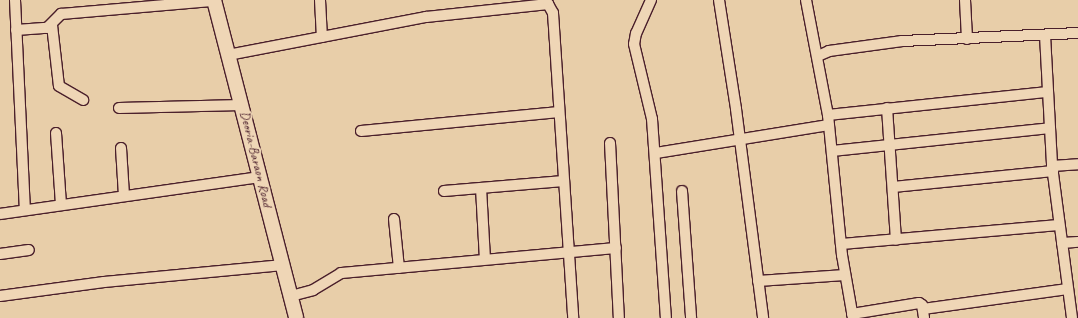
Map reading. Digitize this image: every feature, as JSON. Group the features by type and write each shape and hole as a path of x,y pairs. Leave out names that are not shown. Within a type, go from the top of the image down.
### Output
{"street":[{"path":"15,0 25,210"},
{"path":"83,100 58,86 52,25 56,16 61,14 214,0"},
{"name":"Deoria-Baraon Road","path":"214,0 296,318"},
{"path":"320,0 322,37"},
{"path":"651,0 636,33 634,44 652,119 656,153 666,318"},
{"path":"719,0 740,140 763,318"},
{"path":"806,0 818,56 828,120 841,244 853,316 919,303 924,313 1068,289"},
{"path":"965,0 967,39"},
{"path":"228,55 426,17 548,4 553,13 573,318"},
{"path":"16,30 47,28 52,25"},
{"path":"818,56 829,51 902,41 1078,33"},
{"path":"1045,35 1053,169 1059,226 1068,289 1074,316"},
{"path":"656,153 740,140 887,108 1048,92"},
{"path":"119,108 242,105"},
{"path":"887,108 896,240"},
{"path":"361,131 559,112"},
{"path":"832,151 1050,128"},
{"path":"56,133 61,205"},
{"path":"610,143 619,318"},
{"path":"121,148 124,196"},
{"path":"893,187 1053,169 1078,164"},
{"path":"0,214 260,177"},
{"path":"444,192 564,181"},
{"path":"481,188 485,259"},
{"path":"682,190 691,318"},
{"path":"394,219 399,268"},
{"path":"841,244 1059,226"},
{"path":"1062,243 1078,242"},
{"path":"291,296 313,290 341,273 616,248"},
{"path":"0,254 29,250"},
{"path":"0,296 104,282 283,265"},
{"path":"758,281 845,275"}]}
